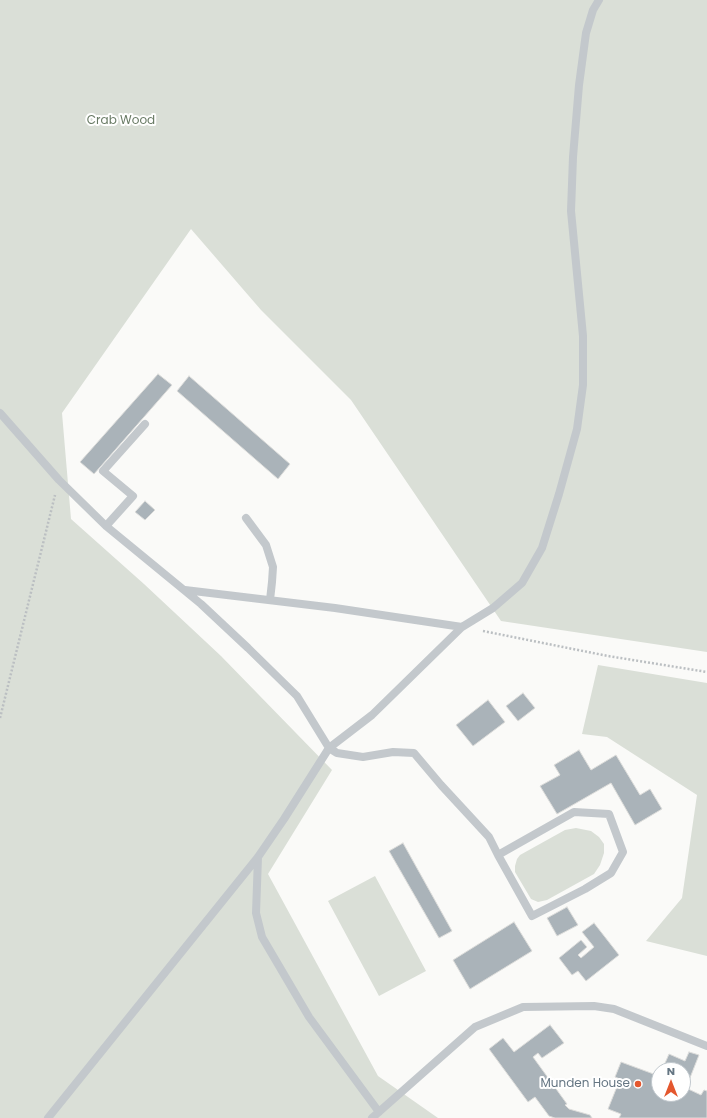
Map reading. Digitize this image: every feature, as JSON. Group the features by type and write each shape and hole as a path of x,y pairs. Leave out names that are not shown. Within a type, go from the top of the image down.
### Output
{"lane":[{"path":"48,1118 258,857 329,748 372,715 462,627 493,608 522,583 542,548 577,429 583,385 583,336 571,211 573,157 579,85 586,33 599,0"},
{"path":"0,413 59,480 106,526 184,590 248,648 296,696 329,748 337,753 363,757 393,752 414,753 441,785 489,836 498,854 532,916 585,889 610,873 623,852 609,814 574,812 498,854"},
{"path":"106,526 133,496 103,471 145,424"},
{"path":"246,518 266,544 273,567 270,600"},
{"path":"184,590 335,608 462,627"},
{"path":"258,857 256,913 262,937 309,1017 379,1112"},
{"path":"372,1118 475,1027 523,1008 594,1006 614,1008 707,1046"}],"path":[{"path":"0,718 59,480"},
{"path":"462,627 608,656 707,672"}],"green space":[{"name":"Crab Wood","path":"0,0 707,0 707,652 501,621 351,400 261,310 191,229 62,413 71,519 144,584 221,656 332,770 268,874 378,1076 438,1118 0,1118"},
{"path":"598,665 707,683 707,956 646,941 682,898 697,795 607,737 582,734"},
{"path":"576,828 591,831 599,837 604,844 604,853 600,865 594,874 547,900 538,902 531,899 515,872 517,859 520,855 565,830"},
{"path":"375,876 426,971 379,996 328,901"}],"building":[{"path":"158,374 172,385 94,474 80,462"},
{"path":"189,376 290,464 278,479 177,391"},
{"path":"145,501 155,510 145,520 135,512"},
{"path":"523,693 535,708 518,721 506,706"},
{"path":"488,700 505,722 473,746 456,725"},
{"path":"579,750 591,770 616,755 640,795 650,789 662,809 635,825 611,783 557,814 540,786 560,775 554,765"},
{"path":"403,843 452,931 439,938 389,851"},
{"path":"567,907 578,925 557,936 547,918"},
{"path":"514,922 532,951 470,989 453,960"},
{"path":"594,923 619,955 586,981 578,971 572,975 559,958 581,940 587,947 578,955 581,958 594,947 582,932"},
{"path":"550,1025 564,1043 542,1058 538,1053 533,1057 567,1104 565,1105 569,1109 590,1115 592,1118 555,1118 549,1116 535,1097 528,1102 489,1049 503,1038 514,1052"},
{"name":"Munden House","path":"689,1052 699,1055 691,1075 691,1062 666,1062 669,1054 685,1061"},
{"name":"Munden House","path":"621,1062 651,1073 651,1102 691,1102 691,1090 701,1095 704,1090 707,1091 707,1118 619,1118 621,1114 608,1109 620,1079 615,1077"}],"place":[{"name":"Munden House","path":"638,1084"}]}
